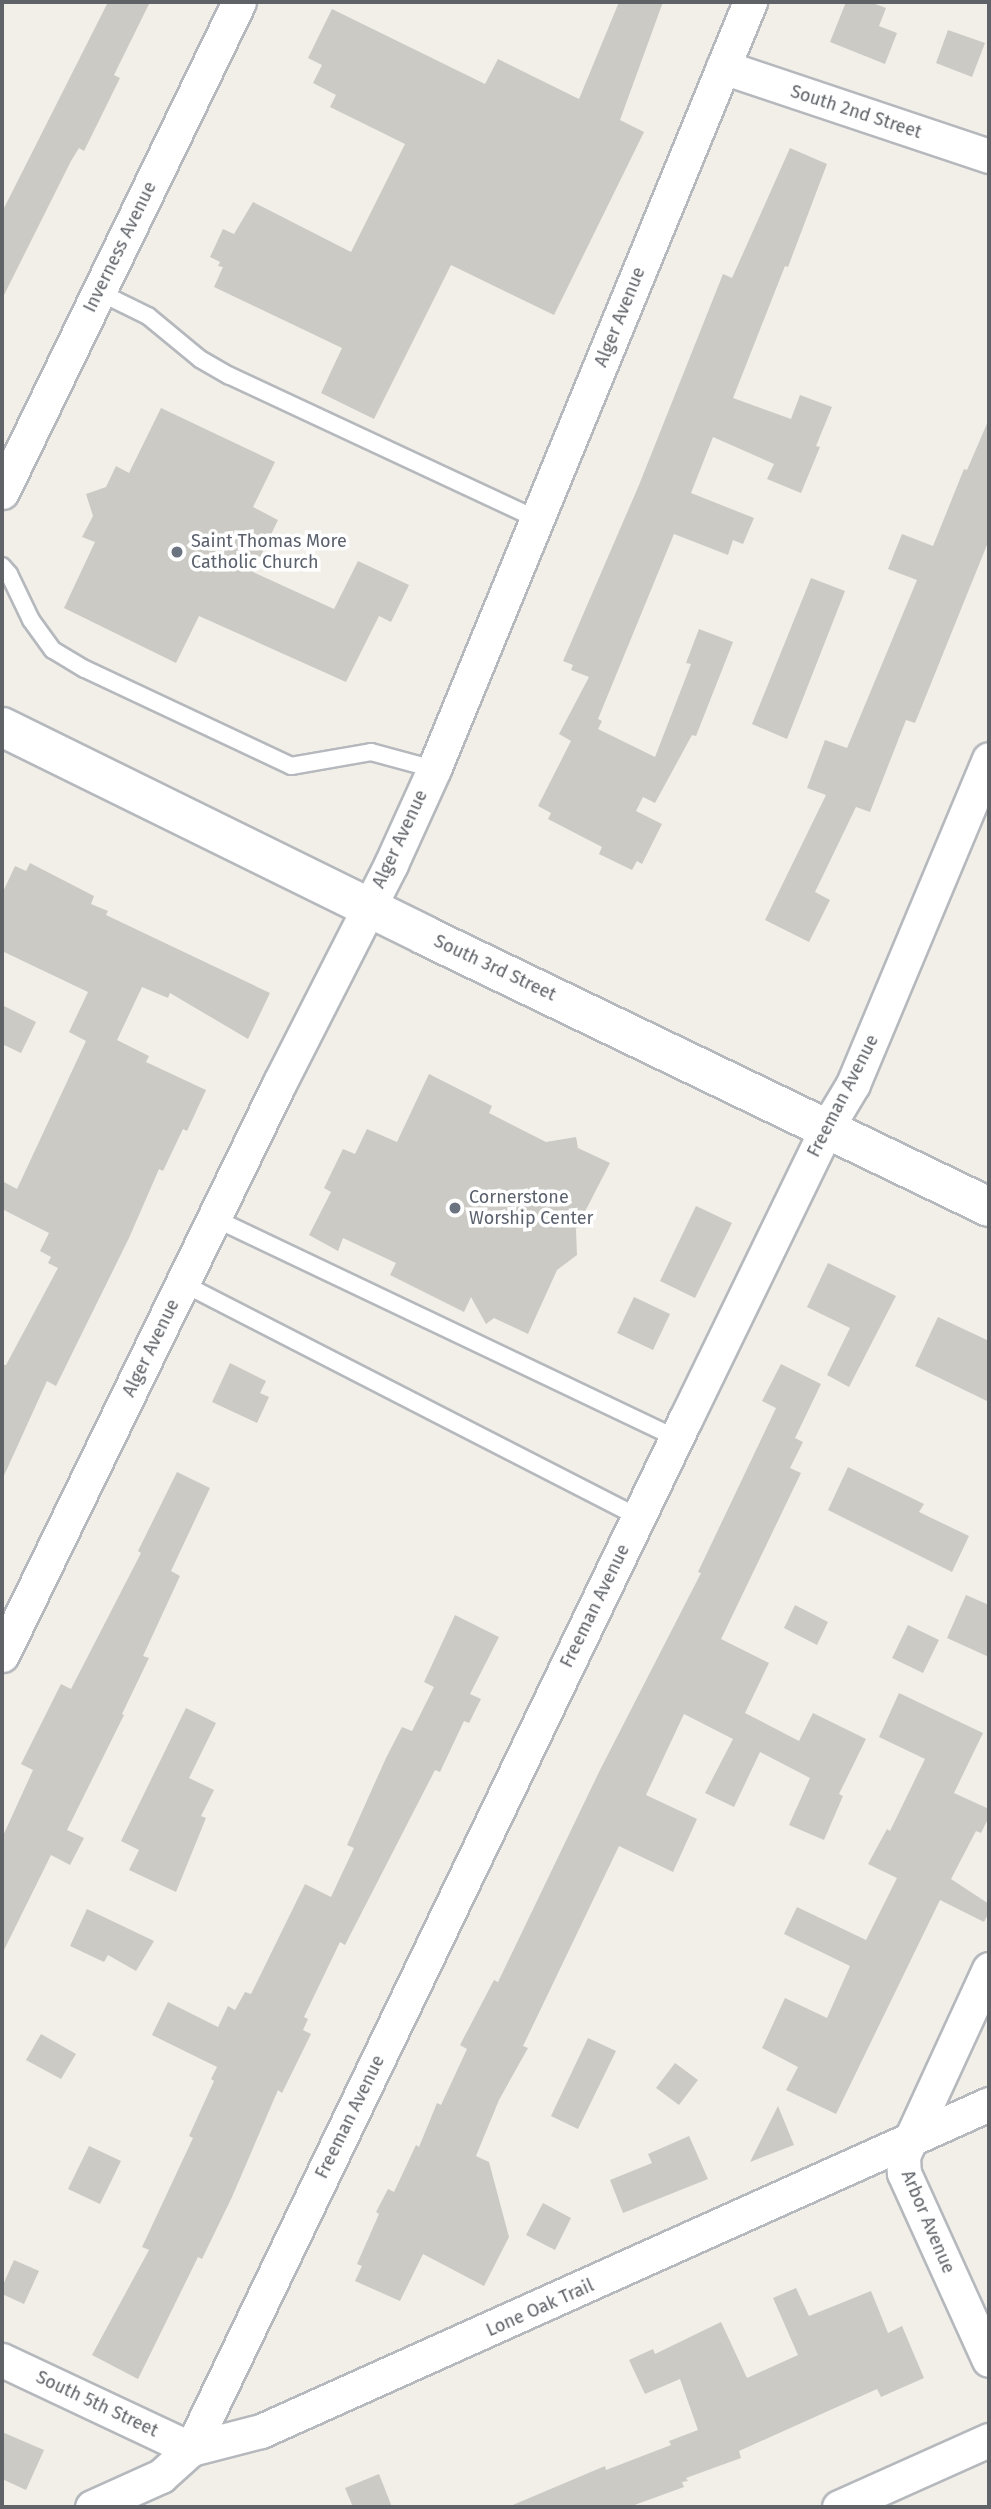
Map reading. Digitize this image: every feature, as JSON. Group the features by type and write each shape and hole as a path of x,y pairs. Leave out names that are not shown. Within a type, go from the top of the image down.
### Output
{"street":[{"name":"Inverness Avenue","path":"2,492 239,2"},
{"name":"Alger Avenue","path":"2,1655 434,769 750,2"},
{"name":"South 2nd Street","path":"723,67 989,156"},
{"name":"South 3rd Street","path":"2,727 989,1207"},
{"name":"Freeman Avenue","path":"191,2449 676,1438 826,1129 853,1084 989,759"},
{"name":"Arbor Avenue","path":"989,1969 903,2156 904,2173 989,2360"},
{"name":"Lone Oak Trail","path":"92,2507 161,2476 191,2449 261,2431 989,2104"},
{"name":"South 5th Street","path":"2,2360 191,2449"},
{"path":"839,2507 989,2440"}],"lane":[{"path":"99,292 148,316 200,359 230,376 536,519"},
{"path":"2,566 9,574 31,620 53,650 85,669 291,766 371,752 434,769"},
{"path":"214,1219 676,1438"},
{"path":"182,1283 638,1517"}],"building":[{"path":"108,2 150,2 114,75 120,78 84,151 79,148 71,161 2,299 2,212"},
{"path":"619,2 663,2 620,120 644,132 554,315 451,265 374,419 321,393 342,348 214,287 223,267 218,266 220,262 210,257 223,229 234,234 253,202 351,252 405,144 330,107 336,95 313,83 322,65 308,58 332,9 485,84 498,59 579,99"},
{"path":"846,2 870,2 886,8 879,26 897,33 885,64 830,42"},
{"path":"948,30 985,43 972,77 936,63"},
{"path":"790,148 827,164 788,267 785,266 733,398 791,419 800,395 832,407 816,446 820,447 801,493 767,479 774,464 713,437 691,493 754,518 743,544 733,540 728,555 674,534 598,719 602,721 598,729 655,757 691,664 686,663 699,629 733,642 696,736 692,735 655,803 643,797 636,811 662,824 642,864 637,861 632,870 599,854 602,847 548,819 551,813 538,806 571,741 559,734 589,677 571,670 573,665 563,661 639,485 723,274 732,278"},
{"name":"Saint Thomas More Catholic Church","path":"161,408 275,462 253,507 278,520 253,572 334,609 358,561 409,585 391,622 379,616 346,682 199,616 176,663 64,608 95,542 82,537 93,516 86,494 106,487 116,466 129,473"},
{"path":"989,419 989,540 915,723 906,720 870,812 856,807 815,892 830,900 809,942 765,920 826,795 807,788 825,740 847,748 917,580 888,569 902,534 933,546 964,469 967,470"},
{"path":"811,578 845,591 787,739 752,724"},
{"path":"30,863 94,896 91,904 108,911 106,915 270,993 248,1039 170,993 168,998 142,987 117,1040 149,1056 146,1062 206,1090 187,1131 183,1129 163,1171 159,1169 129,1238 56,1386 47,1381 2,1480 2,1365 6,1365 58,1268 48,1263 51,1257 40,1251 49,1233 2,1209 2,1181 17,1189 86,1041 69,1032 88,992 2,951 2,894 15,866 26,871"},
{"path":"2,1005 36,1022 21,1053 2,1044"},
{"name":"Cornerstone Worship Center","path":"429,1074 492,1106 489,1113 546,1142 576,1137 578,1148 610,1163 576,1229 577,1255 557,1270 528,1334 494,1318 486,1324 471,1297 464,1312 390,1275 396,1263 343,1238 338,1251 309,1235 331,1192 324,1188 343,1149 355,1154 367,1129 397,1142"},
{"path":"696,1206 732,1223 695,1298 660,1281"},
{"path":"828,1263 896,1296 849,1387 827,1375 850,1328 807,1307"},
{"path":"634,1297 670,1314 653,1350 617,1333"},
{"path":"938,1317 989,1341 989,1402 915,1366"},
{"path":"230,1363 266,1381 260,1393 269,1397 257,1423 212,1402"},
{"path":"781,1364 821,1384 795,1438 803,1442 790,1468 801,1473 721,1639 769,1663 745,1713 799,1741 813,1713 866,1739 839,1794 843,1796 824,1840 789,1825 810,1778 760,1752 734,1807 705,1793 733,1739 684,1714 646,1795 697,1819 673,1872 619,1846 523,2046 528,2048 499,2100 476,2156 489,2162 509,2237 484,2286 423,2254 400,2301 355,2281 362,2266 357,2264 379,2214 376,2212 388,2189 394,2192 416,2145 419,2147 437,2103 441,2105 467,2049 460,2045 494,1980 498,1982 599,1772 701,1573 698,1572 776,1408 762,1401"},
{"path":"848,1467 924,1504 919,1512 969,1536 952,1572 828,1510"},
{"path":"177,1472 210,1488 171,1571 180,1576 143,1656 149,1658 122,1714 124,1715 67,1830 84,1838 70,1865 51,1855 2,1954 2,1838 33,1770 21,1764 61,1684 71,1689 141,1553 138,1551"},
{"path":"966,1595 989,1605 989,1657 947,1638"},
{"path":"795,1605 828,1622 817,1645 784,1628"},
{"path":"455,1615 499,1637 470,1694 481,1699 469,1723 464,1721 440,1772 435,1770 345,1945 340,1942 304,2017 308,2019 303,2030 311,2034 282,2093 278,2090 202,2259 198,2257 138,2379 92,2355 149,2250 142,2247 193,2138 189,2136 214,2081 211,2079 217,2067 152,2035 168,2002 218,2027 228,2006 235,2010 245,1992 251,1994 305,1884 331,1897 354,1848 347,1845 386,1758 402,1727 412,1731 434,1687 424,1682"},
{"path":"908,1625 939,1640 923,1673 892,1658"},
{"path":"899,1693 983,1733 954,1793 989,1809 989,1817 981,1833 976,1831 951,1879 989,1904 989,1912 984,1922 940,1900 836,2114 786,2090 798,2067 762,2048 785,1998 827,2018 850,1966 784,1934 797,1907 866,1940 897,1878 868,1864 887,1829 890,1831 925,1759 879,1737"},
{"path":"186,1708 216,1723 189,1778 214,1790 201,1816 206,1818 176,1892 129,1870 139,1850 121,1841"},
{"path":"87,1909 154,1941 136,1971 108,1955 104,1962 70,1946"},
{"path":"41,2034 76,2054 61,2079 26,2060"},
{"path":"588,2038 616,2051 578,2129 551,2116"},
{"path":"675,2063 698,2080 679,2105 656,2088"},
{"path":"778,2106 794,2145 750,2162"},
{"path":"689,2136 708,2179 623,2213 610,2180 652,2163 648,2154"},
{"path":"89,2146 121,2161 100,2204 68,2189"},
{"path":"543,2203 571,2218 555,2250 526,2235"},
{"path":"14,2260 39,2271 24,2304 2,2294 2,2287"},
{"path":"796,2288 809,2316 871,2291 888,2333 902,2326 924,2378 881,2397 877,2389 739,2451 741,2458 686,2478 688,2481 682,2482 684,2487 629,2507 508,2507 605,2466 606,2470 671,2445 669,2441 698,2430 680,2379 645,2394 629,2360 653,2349 655,2354 721,2322 747,2378 798,2355 773,2298"},
{"path":"2,2432 44,2450 26,2490 2,2479"},
{"path":"379,2474 392,2507 353,2507 345,2488"}],"place":[{"name":"Saint Thomas More Catholic Church","path":"177,552"},
{"name":"Cornerstone Worship Center","path":"455,1208"}]}
